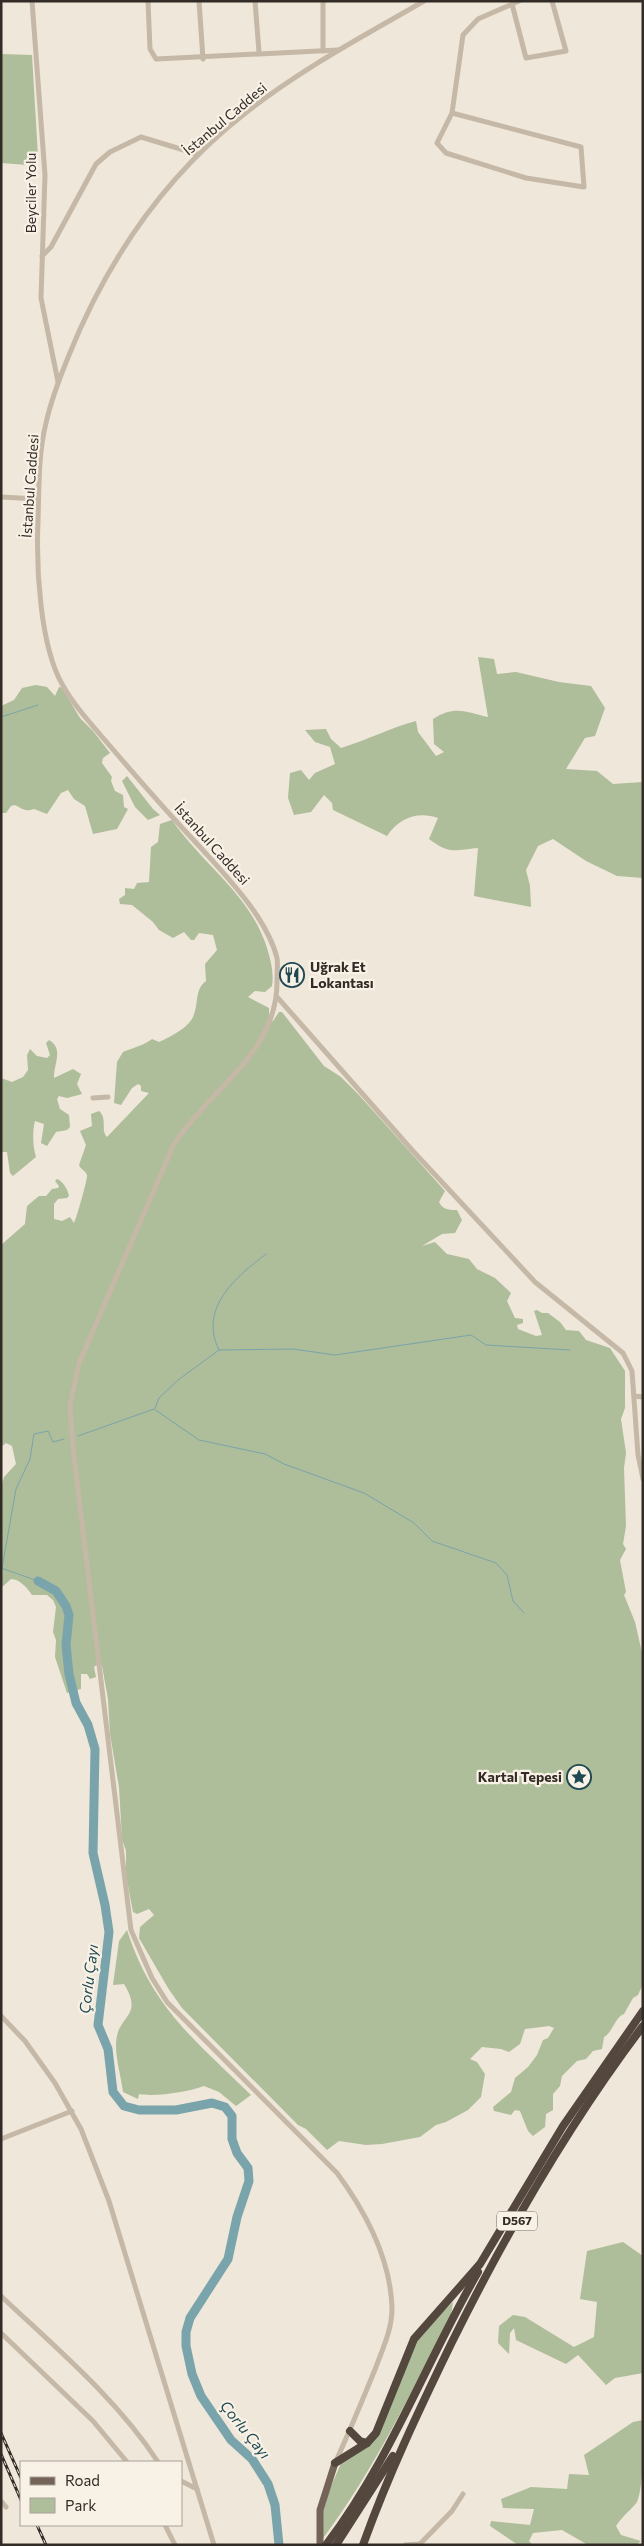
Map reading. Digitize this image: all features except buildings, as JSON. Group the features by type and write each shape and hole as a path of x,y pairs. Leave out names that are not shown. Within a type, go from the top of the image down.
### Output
{"highway":[{"name":"D567","path":"336,2545 346,2523 385,2453 464,2296 519,2200 564,2126 643,2010"},
{"name":"D567","path":"326,2545 346,2523 410,2427 483,2279 547,2168 588,2103 643,2026"},
{"path":"335,2462 367,2443 376,2433 385,2416 414,2339 480,2264 519,2200"},
{"path":"363,2545 382,2491 410,2427"},
{"path":"350,2431 360,2441 367,2443"}],"main road":[{"path":"320,2545 320,2510 335,2462"}],"street":[{"name":"Beyciler Yolu","path":"32,1 45,175 41,298 58,383"},
{"path":"148,1 150,49 156,59 203,58 259,52 340,50"},
{"path":"199,1 203,58"},
{"path":"255,1 259,52"},
{"path":"323,1 323,51"},
{"name":"İstanbul Caddesi","path":"335,2462 350,2431 389,2334 392,2309 387,2276 367,2219 354,2196 330,2164 167,2002 152,1978 130,1924 110,1739 73,1448 70,1406 79,1363 167,1157 185,1127 243,1066 268,1030 278,998 277,959 264,929 240,891 152,795 73,701 60,682 52,663 42,610 37,541 38,499 46,424 58,383 84,319 117,258 144,216 197,154 258,104 294,77 424,1"},
{"path":"452,112 581,147 584,187 526,178 446,153 437,143 452,112 463,35 478,19 519,1"},
{"path":"512,4 526,58 566,51 552,1"},
{"path":"42,256 51,248 96,164 110,152 141,137 197,154"},
{"path":"1,497 38,499"},
{"path":"278,998 412,1150 535,1282 623,1353 632,1371 638,1455 643,1479"},
{"path":"92,1098 108,1096"},
{"path":"634,1396 643,1397"},
{"path":"1,2016 25,2041 55,2082 72,2111 108,2201 214,2545"},
{"path":"1,2139 72,2111"},
{"path":"1,2296 85,2373 135,2429 157,2461"},
{"path":"1,2332 93,2421 125,2461"},
{"path":"182,2481 197,2488"},
{"path":"405,2545 419,2544 452,2511 463,2494"},
{"path":"1,2501 6,2507"},
{"path":"166,2526 176,2545"}],"green space":[{"path":"1,54 32,55 38,157 29,156 28,165 1,163"},
{"path":"478,657 494,659 497,674 516,672 559,682 591,686 605,708 595,736 585,738 566,769 597,771 613,784 643,782 643,878 617,876 586,861 553,839 538,846 526,870 530,886 531,907 474,896 478,848 452,850 442,847 429,839 438,818 423,815 409,818 397,825 387,836 333,810 332,803 324,795 311,812 294,815 288,798 290,773 301,770 309,780 315,773 335,764 330,747 315,742 305,730 326,729 331,739 341,748 416,721 418,732 436,756 444,752 434,744 433,719 454,711 488,717"},
{"path":"36,685 47,687 55,696 59,687 62,688 80,718 110,753 103,758 102,763 112,777 111,781 115,791 123,795 124,807 128,809 117,829 93,834 85,806 74,799 68,790 61,793 47,814 34,809 24,810 15,805 11,806 6,813 1,813 1,706 14,700 22,688"},
{"path":"127,776 160,815 148,820 135,807 122,781"},
{"path":"172,820 238,896 259,929 271,962 272,986 265,992 255,991 248,997 269,1008 269,1022 273,1021 279,1012 282,1012 324,1066 341,1077 359,1095 445,1191 439,1202 442,1207 457,1210 462,1220 455,1233 442,1234 422,1246 435,1242 447,1254 469,1259 477,1269 495,1278 511,1293 507,1301 515,1318 523,1319 523,1323 517,1325 518,1329 536,1336 542,1335 534,1311 548,1313 560,1322 566,1330 579,1331 586,1340 610,1348 625,1371 625,1408 621,1419 626,1453 624,1468 626,1526 623,1544 626,1549 620,1560 626,1592 624,1595 635,1622 643,1657 643,1984 638,1995 633,1998 624,2014 618,2018 610,2032 604,2037 602,2049 593,2051 586,2059 577,2061 562,2076 560,2086 553,2094 553,2110 546,2114 545,2127 533,2136 528,2131 520,2111 515,2110 511,2115 494,2111 493,2107 511,2092 515,2078 528,2067 537,2055 543,2040 548,2038 554,2028 549,2026 525,2029 520,2044 509,2052 482,2047 470,2059 477,2062 485,2074 481,2097 468,2110 446,2122 436,2125 420,2137 366,2145 339,2141 327,2150 306,2129 298,2125 182,2008 139,1938 140,1927 154,1915 149,1909 137,1914 133,1912 126,1875 126,1851 122,1839 119,1787 110,1734 108,1699 102,1666 98,1664 94,1667 96,1677 90,1679 87,1674 81,1674 81,1689 67,1693 55,1657 56,1640 53,1632 56,1607 53,1600 47,1595 32,1595 23,1584 14,1579 11,1579 1,1588 1,1488 4,1477 16,1464 12,1446 6,1443 1,1447 1,1245 25,1224 27,1206 39,1196 46,1196 52,1189 58,1188 59,1186 55,1181 57,1179 65,1186 69,1196 58,1199 54,1204 54,1219 62,1221 70,1217 74,1223 87,1175 79,1165 86,1145 80,1131 92,1126 91,1114 99,1111 103,1117 104,1131 107,1137 149,1093 141,1091 141,1086 138,1084 132,1088 121,1105 114,1103 117,1062 123,1052 152,1039 159,1042 168,1038 183,1028 193,1017 198,993 206,981 205,964 217,950 213,935 199,933 194,940 191,940 184,932 173,938 159,930 153,922 132,905 120,904 119,899 125,895 125,888 134,889 137,883 149,882 151,847 158,842 160,824"},
{"path":"49,1040 54,1044 57,1052 54,1078 73,1069 81,1074 77,1084 82,1094 67,1098 59,1096 57,1099 60,1109 69,1115 70,1127 67,1130 56,1132 47,1146 41,1143 44,1124 35,1121 33,1139 36,1157 13,1176 10,1173 7,1152 1,1152 1,1078 12,1082 23,1077 28,1070 27,1055 30,1049 37,1056 47,1058 50,1055 46,1043"},
{"path":"127,1930 137,1957 162,2002 194,2039 251,2095 236,2106 219,2092 204,2086 172,2093 139,2094 138,2099 123,2092 116,2045 117,2035 131,2010 132,2004 124,1984 113,1985 119,1941"},
{"path":"623,2242 643,2256 643,2373 615,2378 606,2385 578,2355 566,2364 516,2340 514,2328 510,2333 509,2354 498,2343 499,2326 513,2315 525,2317 574,2347 594,2337 597,2302 580,2299 587,2251"},
{"path":"453,2302 451,2315 391,2431 358,2487 321,2541 320,2512 342,2461 369,2446 414,2344 422,2332"},
{"path":"643,2420 643,2462 639,2495 637,2502 616,2526 621,2535 641,2541 636,2545 588,2545 562,2530 533,2533 529,2541 533,2545 518,2545 490,2526 491,2521 530,2525 534,2509 503,2508 501,2499 531,2487 567,2489 569,2474 589,2475 584,2455 633,2422"}],"waterway":[{"path":"1,717 38,705"},
{"path":"219,1350 214,1335 213,1321 217,1307 232,1283 266,1254"},
{"path":"155,1408 159,1398 178,1380 219,1350 293,1349 335,1355 471,1335 486,1345 570,1350"},
{"path":"78,1436 154,1409 199,1440 265,1454 284,1464 364,1493 414,1523 432,1541 496,1563 507,1575 513,1601 524,1613"},
{"path":"2,1568 16,1489 30,1459 34,1434 48,1431 53,1442 64,1439"},
{"path":"1,1568 38,1581"},
{"name":"Çorlu Çayı","path":"38,1581 56,1591 66,1606 69,1615 66,1645 69,1674 76,1703 88,1725 95,1749 93,1853 109,1932 98,2025 108,2049 113,2092 124,2106 139,2110 176,2110 212,2103 225,2107 232,2116 232,2139 237,2153 248,2168 249,2181 237,2217 228,2259 190,2318 186,2332 186,2346 192,2374 201,2396 231,2440 252,2459 268,2484 275,2505 279,2545"}],"railway":[{"path":"1,2433 20,2476"},
{"path":"1,2454 20,2498"},
{"path":"37,2526 46,2545"}],"place":[{"name":"Uğrak Et Lokantası","path":"292,975"},
{"name":"Kartal Tepesi","path":"579,1777"}]}
